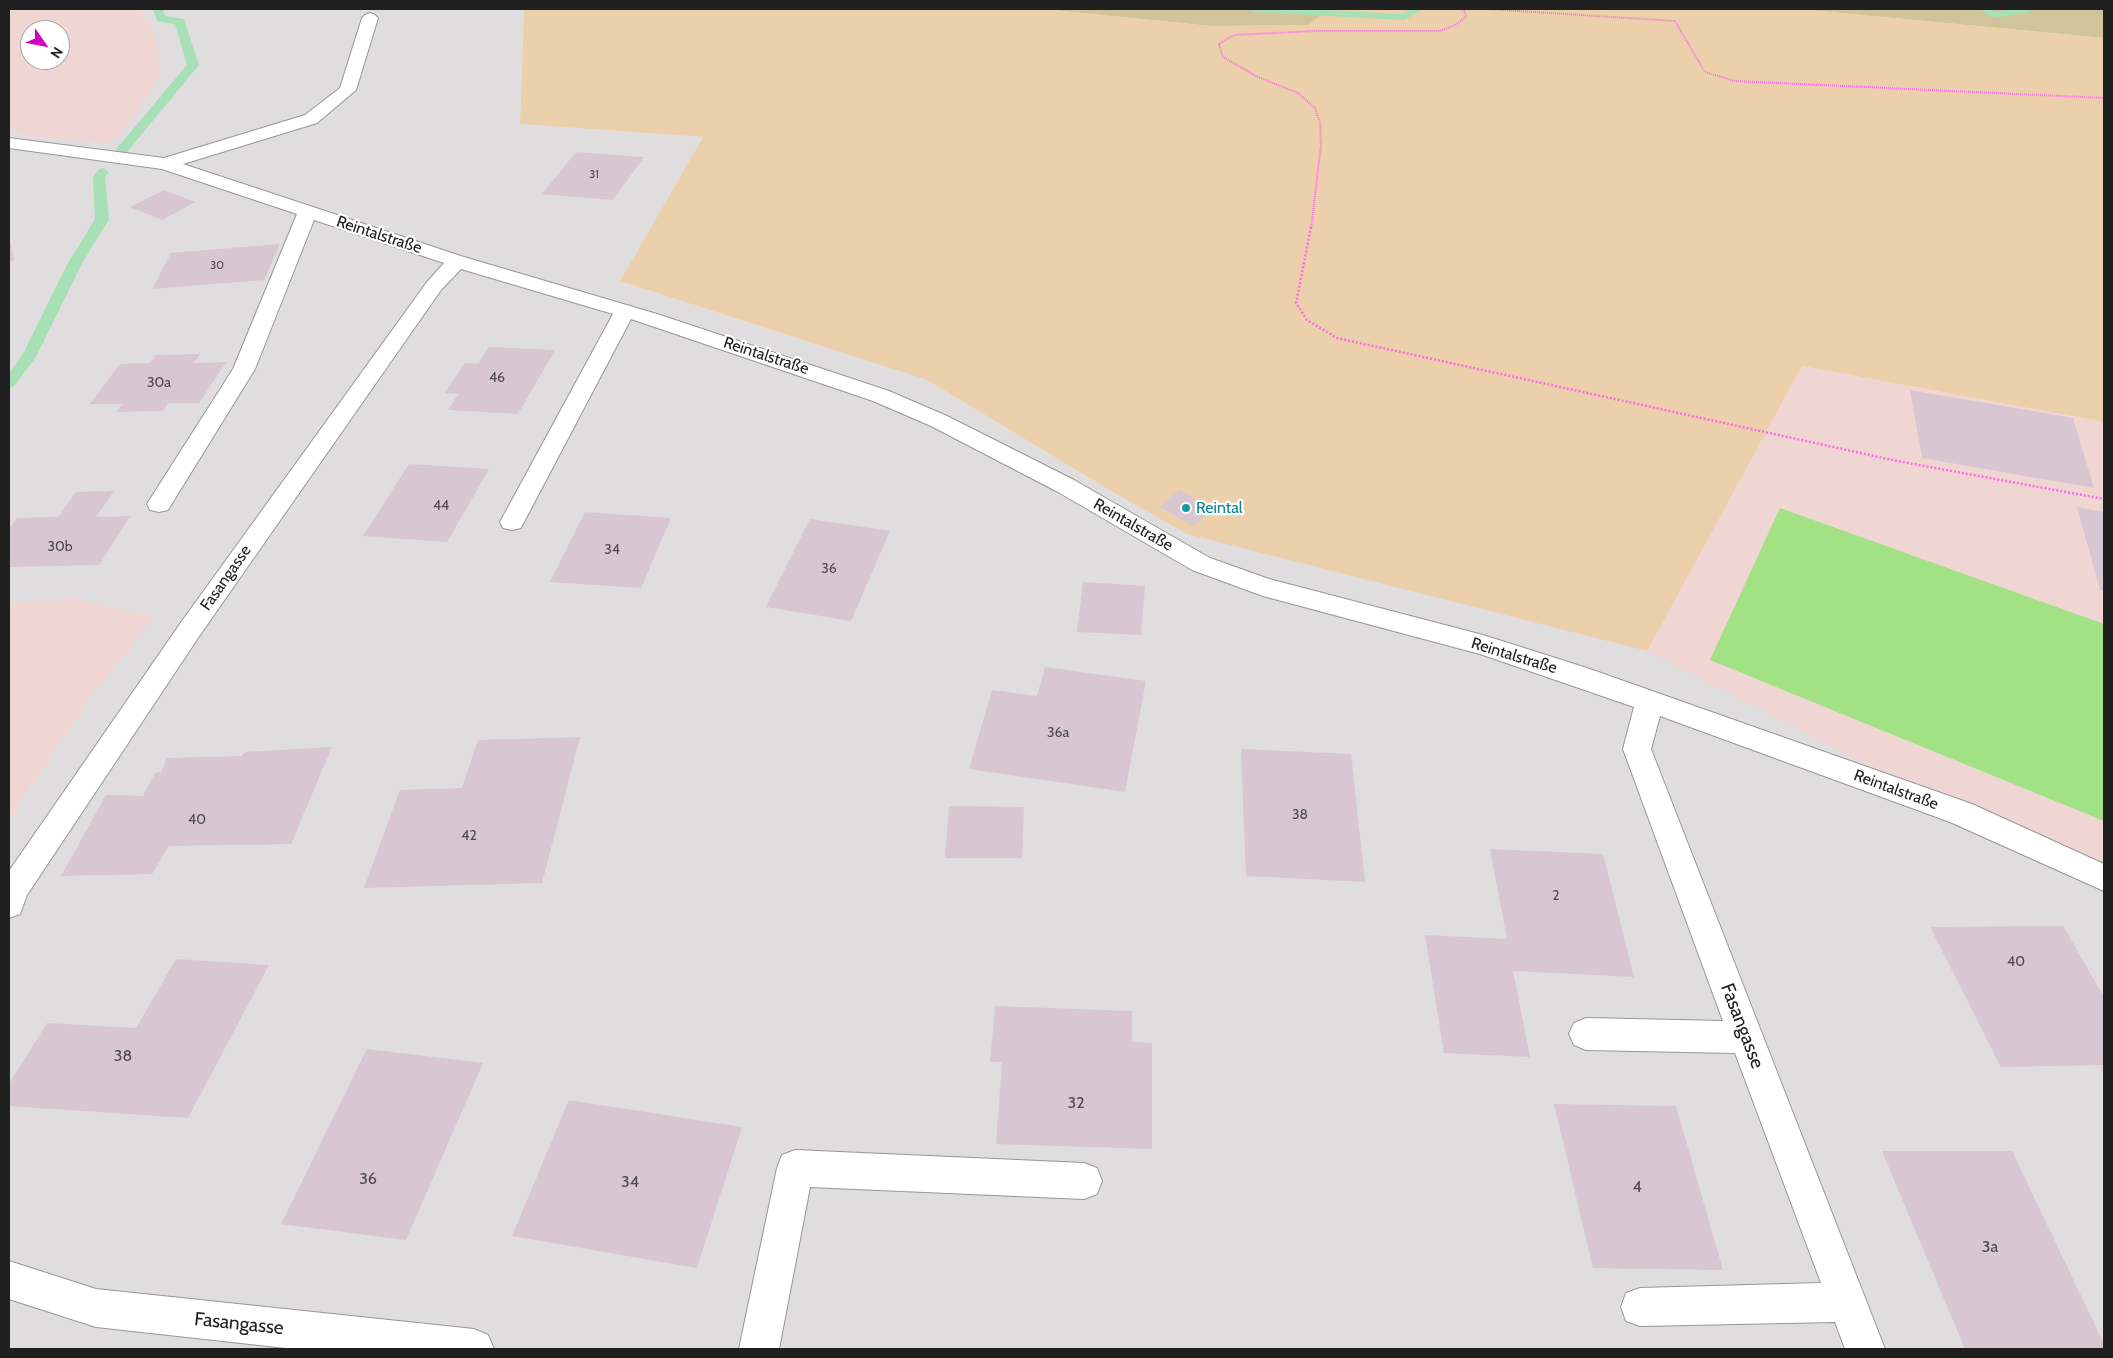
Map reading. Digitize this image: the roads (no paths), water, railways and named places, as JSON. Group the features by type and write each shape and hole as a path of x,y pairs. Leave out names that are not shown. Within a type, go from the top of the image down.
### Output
{"street":[{"name":"Reintalstraße","path":"165,164 312,119 348,90 370,18"},
{"name":"Reintalstraße","path":"9,143 165,164 457,261 625,311 790,364 881,396 939,421 1066,486 1201,564 1263,587 1483,645 1578,675 1961,813 2104,878"},
{"path":"159,504 244,369 308,211"},
{"name":"Fasangasse","path":"9,904 13,890 191,628 434,286 457,261"},
{"path":"512,522 625,311"},
{"name":"Fasangasse","path":"1650,701 1637,749 1864,1349"},
{"path":"1586,1034 1746,1037"},
{"path":"759,1349 795,1168 1084,1181"},
{"name":"Fasangasse","path":"9,1280 96,1308 386,1345 474,1349"},
{"path":"1640,1307 1847,1302"}],"waterway":[{"path":"122,150 193,65 180,21 161,19 158,9"},
{"path":"1253,9 1404,17 1418,9"},
{"path":"1984,9 1994,15 2029,9"},
{"path":"9,383 29,357 74,265 102,219 99,177 103,172"}],"place":[{"name":"Reintal","path":"1186,508"}]}
